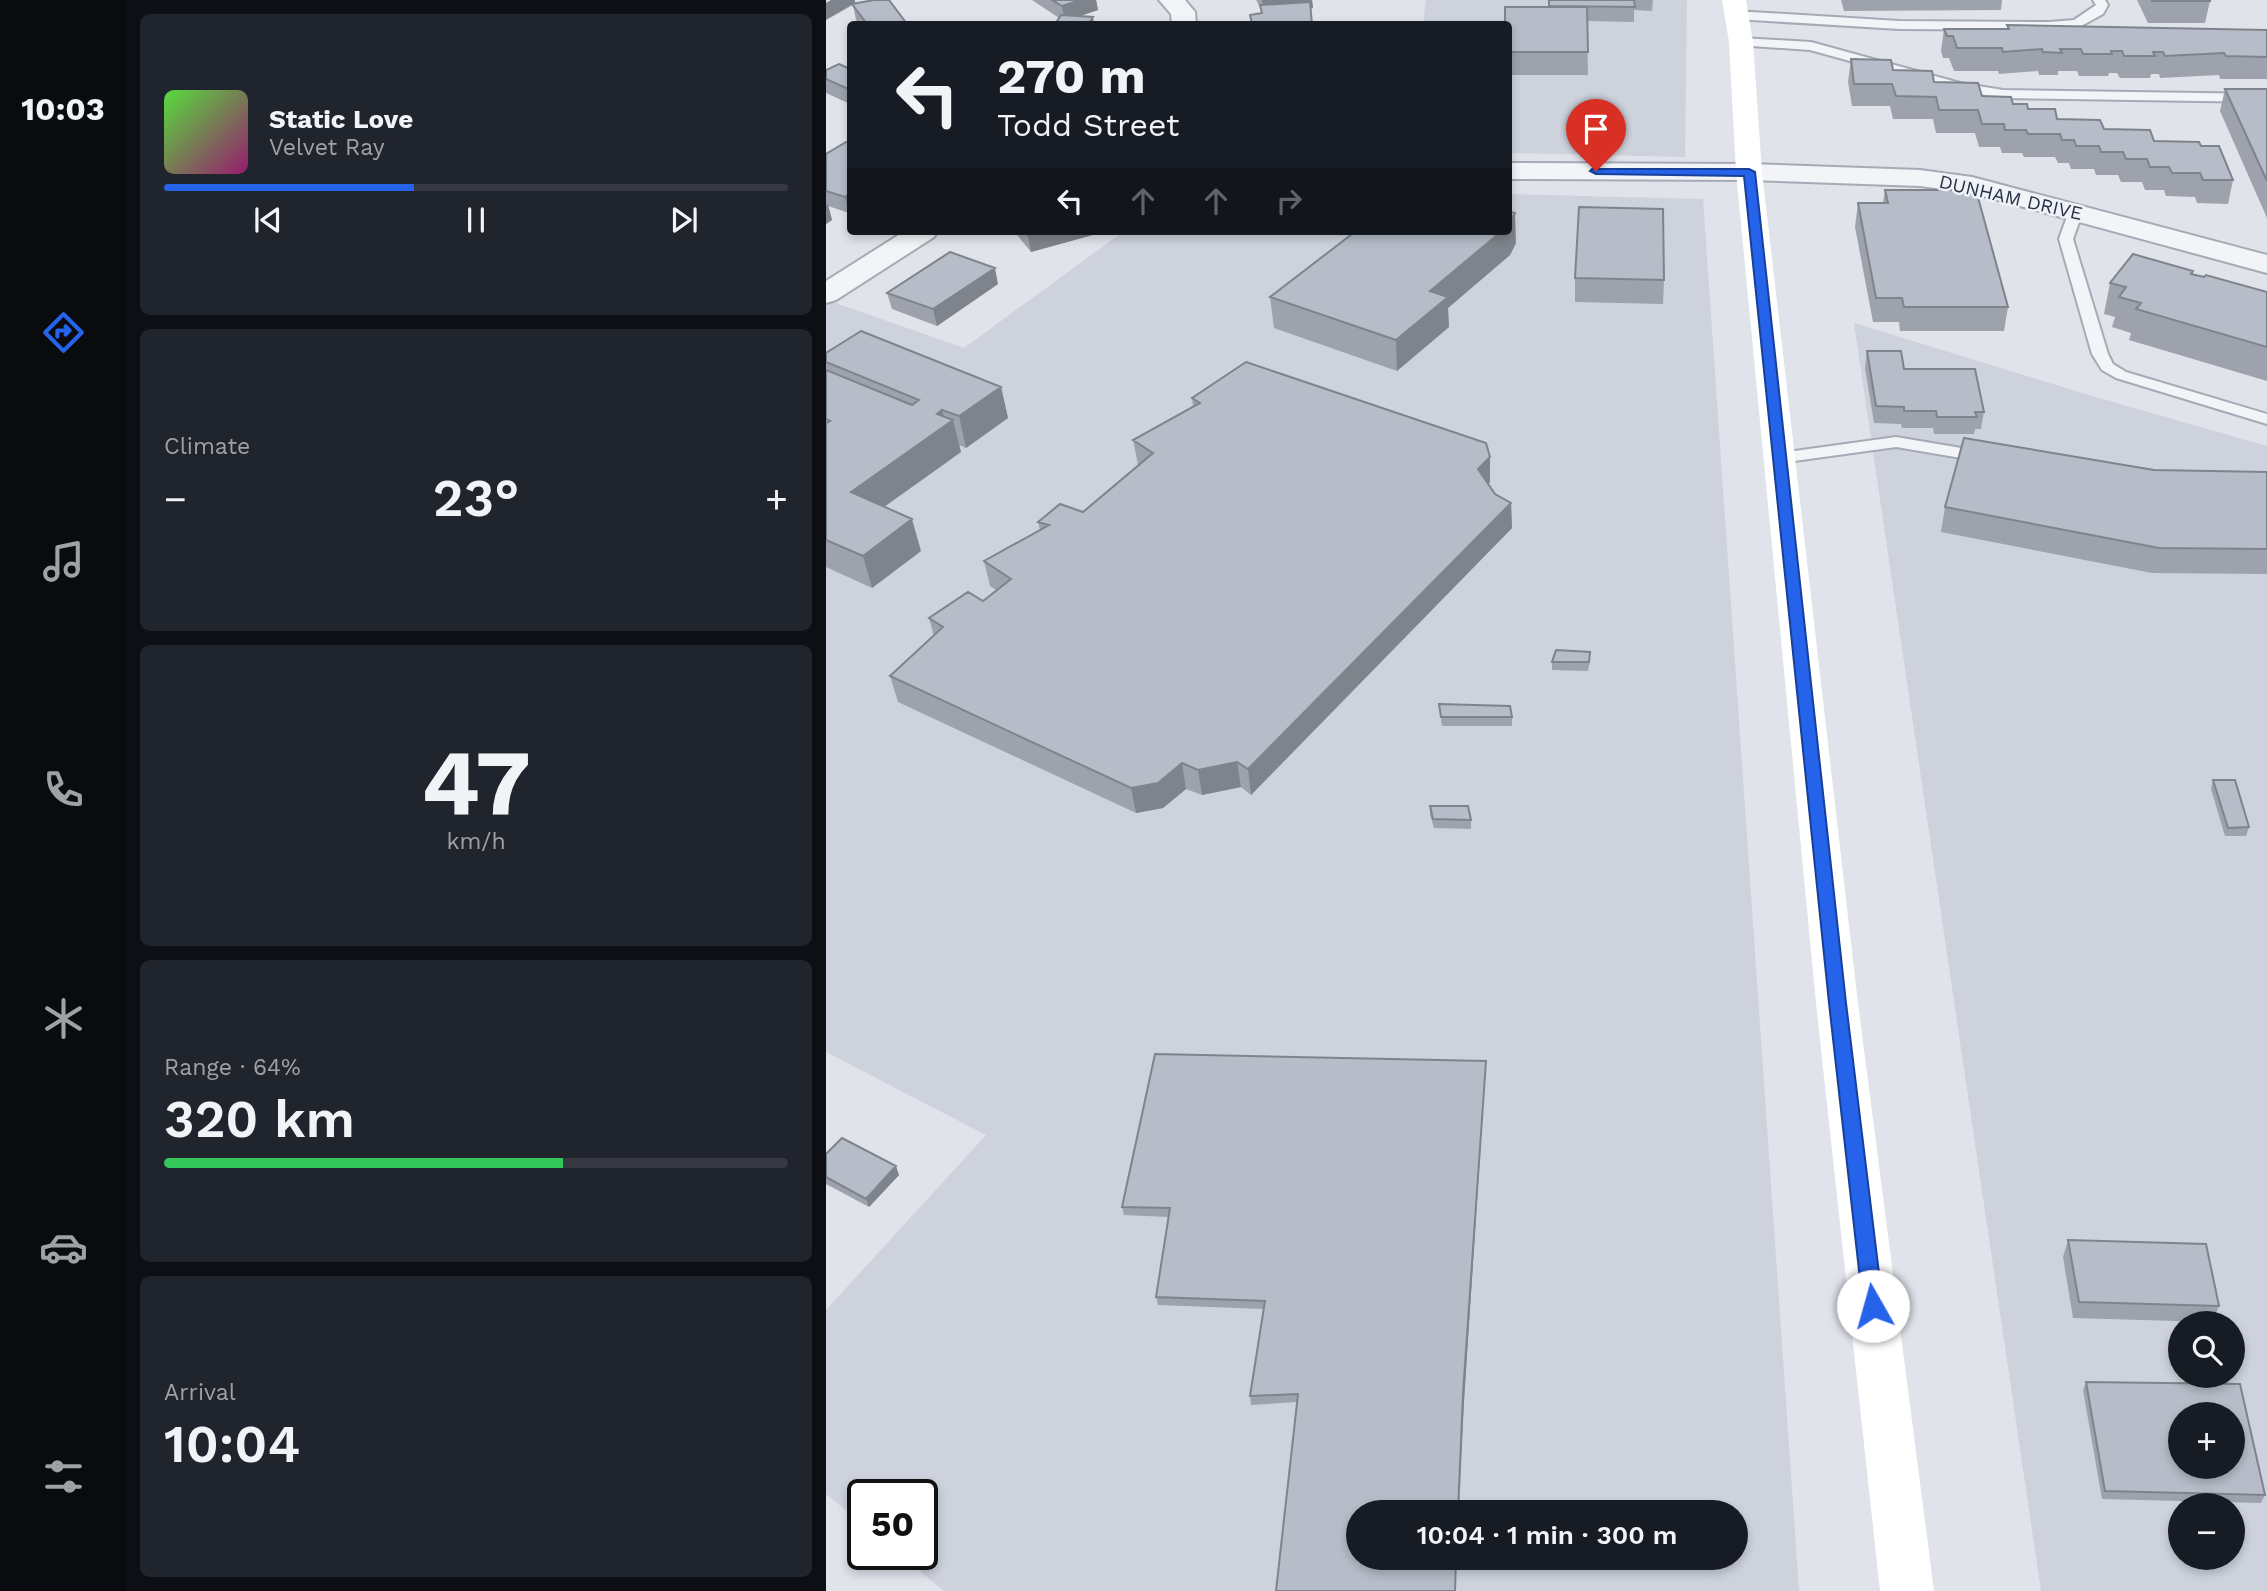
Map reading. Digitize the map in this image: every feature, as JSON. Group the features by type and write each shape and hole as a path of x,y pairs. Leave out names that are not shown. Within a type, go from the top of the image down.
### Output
{"main road":[{"path":"1735,8 1741,42 1749,172 1837,1003 1907,1591"}],"street":[{"path":"1171,0 1183,12 1184,21"},
{"name":"DUNHAM DRIVE","path":"1512,171 1749,172 1920,178 1972,185 2267,264"},
{"path":"826,294 918,235"}],"lane":[{"path":"1735,8 1899,24 2049,26 2077,23 2099,10 2102,5 2099,0"},
{"path":"1741,42 1811,46 1959,87 2003,94 2267,98"},
{"path":"2076,211 2066,239 2100,354 2107,367 2121,376 2267,419"},
{"path":"1780,458 1896,442 2006,461"}],"shaded area":[{"path":"1426,0 1687,0 1685,157 1512,153 1512,21 1423,21"},
{"path":"1512,194 1703,199 1799,1591 944,1591 918,1570 938,1570 938,1479 847,1479 847,1511 826,1494 826,1310 986,1135 826,1052 826,304 830,301 964,348 1119,235 1512,235"},
{"path":"1854,323 2267,446 2267,1591 2041,1591"}],"building":[{"path":"889,0 905,21 865,21 852,4"},
{"path":"1052,0 1081,0 1062,6"},
{"path":"1549,0 1634,0 1635,7 1549,6"},
{"path":"2210,0 2210,1 2152,1"},
{"path":"1310,2 1312,21 1251,21 1250,15 1262,13 1260,5"},
{"path":"1505,7 1587,7 1588,52 1512,52 1512,21 1505,21"},
{"path":"1061,15 1093,17 1090,21 1057,21"},
{"path":"2007,25 2267,30 2267,57 2226,56 2224,53 2165,56 2163,52 2153,52 2155,56 2124,56 2122,51 2111,51 2112,54 2083,54 2081,49 2060,49 2062,53 2043,52 2042,49 2003,52 2002,48 1957,48 1953,36 1947,36 1944,29 2009,29"},
{"path":"1851,59 1891,60 1893,70 1932,71 1934,82 1978,83 1982,96 2011,97 2013,104 2027,104 2028,109 2055,109 2057,119 2100,120 2104,129 2150,130 2154,141 2199,142 2201,146 2219,146 2233,180 2203,180 2200,173 2172,173 2169,167 2150,167 2147,159 2126,159 2123,152 2101,152 2099,146 2076,146 2074,140 2062,140 2060,134 2028,134 2026,130 2005,130 2004,124 1982,124 1978,110 1939,110 1936,97 1896,96 1892,84 1854,84"},
{"path":"839,64 847,68 847,89 826,79 826,70"},
{"path":"2225,89 2267,89 2267,181"},
{"path":"847,142 845,197 826,191 826,154"},
{"path":"1885,190 1976,190 2008,307 1904,307 1902,298 1876,298 1858,203 1888,203"},
{"path":"1579,207 1663,209 1664,280 1575,278"},
{"path":"1351,235 1497,235 1430,291 1448,297 1396,340 1270,297"},
{"path":"950,252 995,268 933,309 887,293"},
{"path":"2133,254 2193,271 2191,274 2204,277 2206,275 2267,292 2267,347 2136,309 2141,303 2119,297 2126,287 2110,283"},
{"path":"861,331 1001,387 959,416 942,410 937,414 953,420 851,492 912,519 863,556 826,540 826,423 830,421 826,419 826,370 912,405 919,400 826,362 826,353"},
{"path":"1867,351 1901,351 1904,369 1975,369 1984,412 1975,412 1977,417 1937,417 1936,411 1904,411 1904,407 1876,406"},
{"path":"1246,362 1486,443 1490,457 1478,469 1495,494 1511,503 1248,769 1237,762 1198,770 1182,763 1158,783 1131,788 890,676 943,627 929,618 968,592 983,601 1011,579 984,561 1049,525 1038,522 1060,504 1083,512 1153,453 1133,440 1200,403 1192,398"},
{"path":"1964,438 2154,470 2267,472 2267,549 2159,548 1945,507"},
{"path":"1556,650 1590,652 1589,662 1552,662"},
{"path":"1439,704 1510,706 1512,717 1441,717"},
{"path":"2213,780 2235,780 2249,827 2228,828"},
{"path":"1430,806 1468,806 1471,820 1433,819"},
{"path":"1155,1054 1486,1061 1463,1393 1459,1500 1346,1500 1346,1570 1456,1570 1455,1591 1276,1591 1298,1394 1250,1396 1265,1301 1156,1297 1170,1208 1122,1207"},
{"path":"842,1138 896,1166 866,1199 826,1177 826,1154"},
{"path":"2068,1240 2206,1244 2219,1306 2079,1302"},
{"path":"2086,1382 2168,1383 2168,1388 2241,1388 2244,1402 2168,1402 2168,1479 2245,1479 2245,1406 2265,1495 2105,1491"}],"route":[{"path":"1596,171 1749,172 1837,1003 1873,1306"}]}
